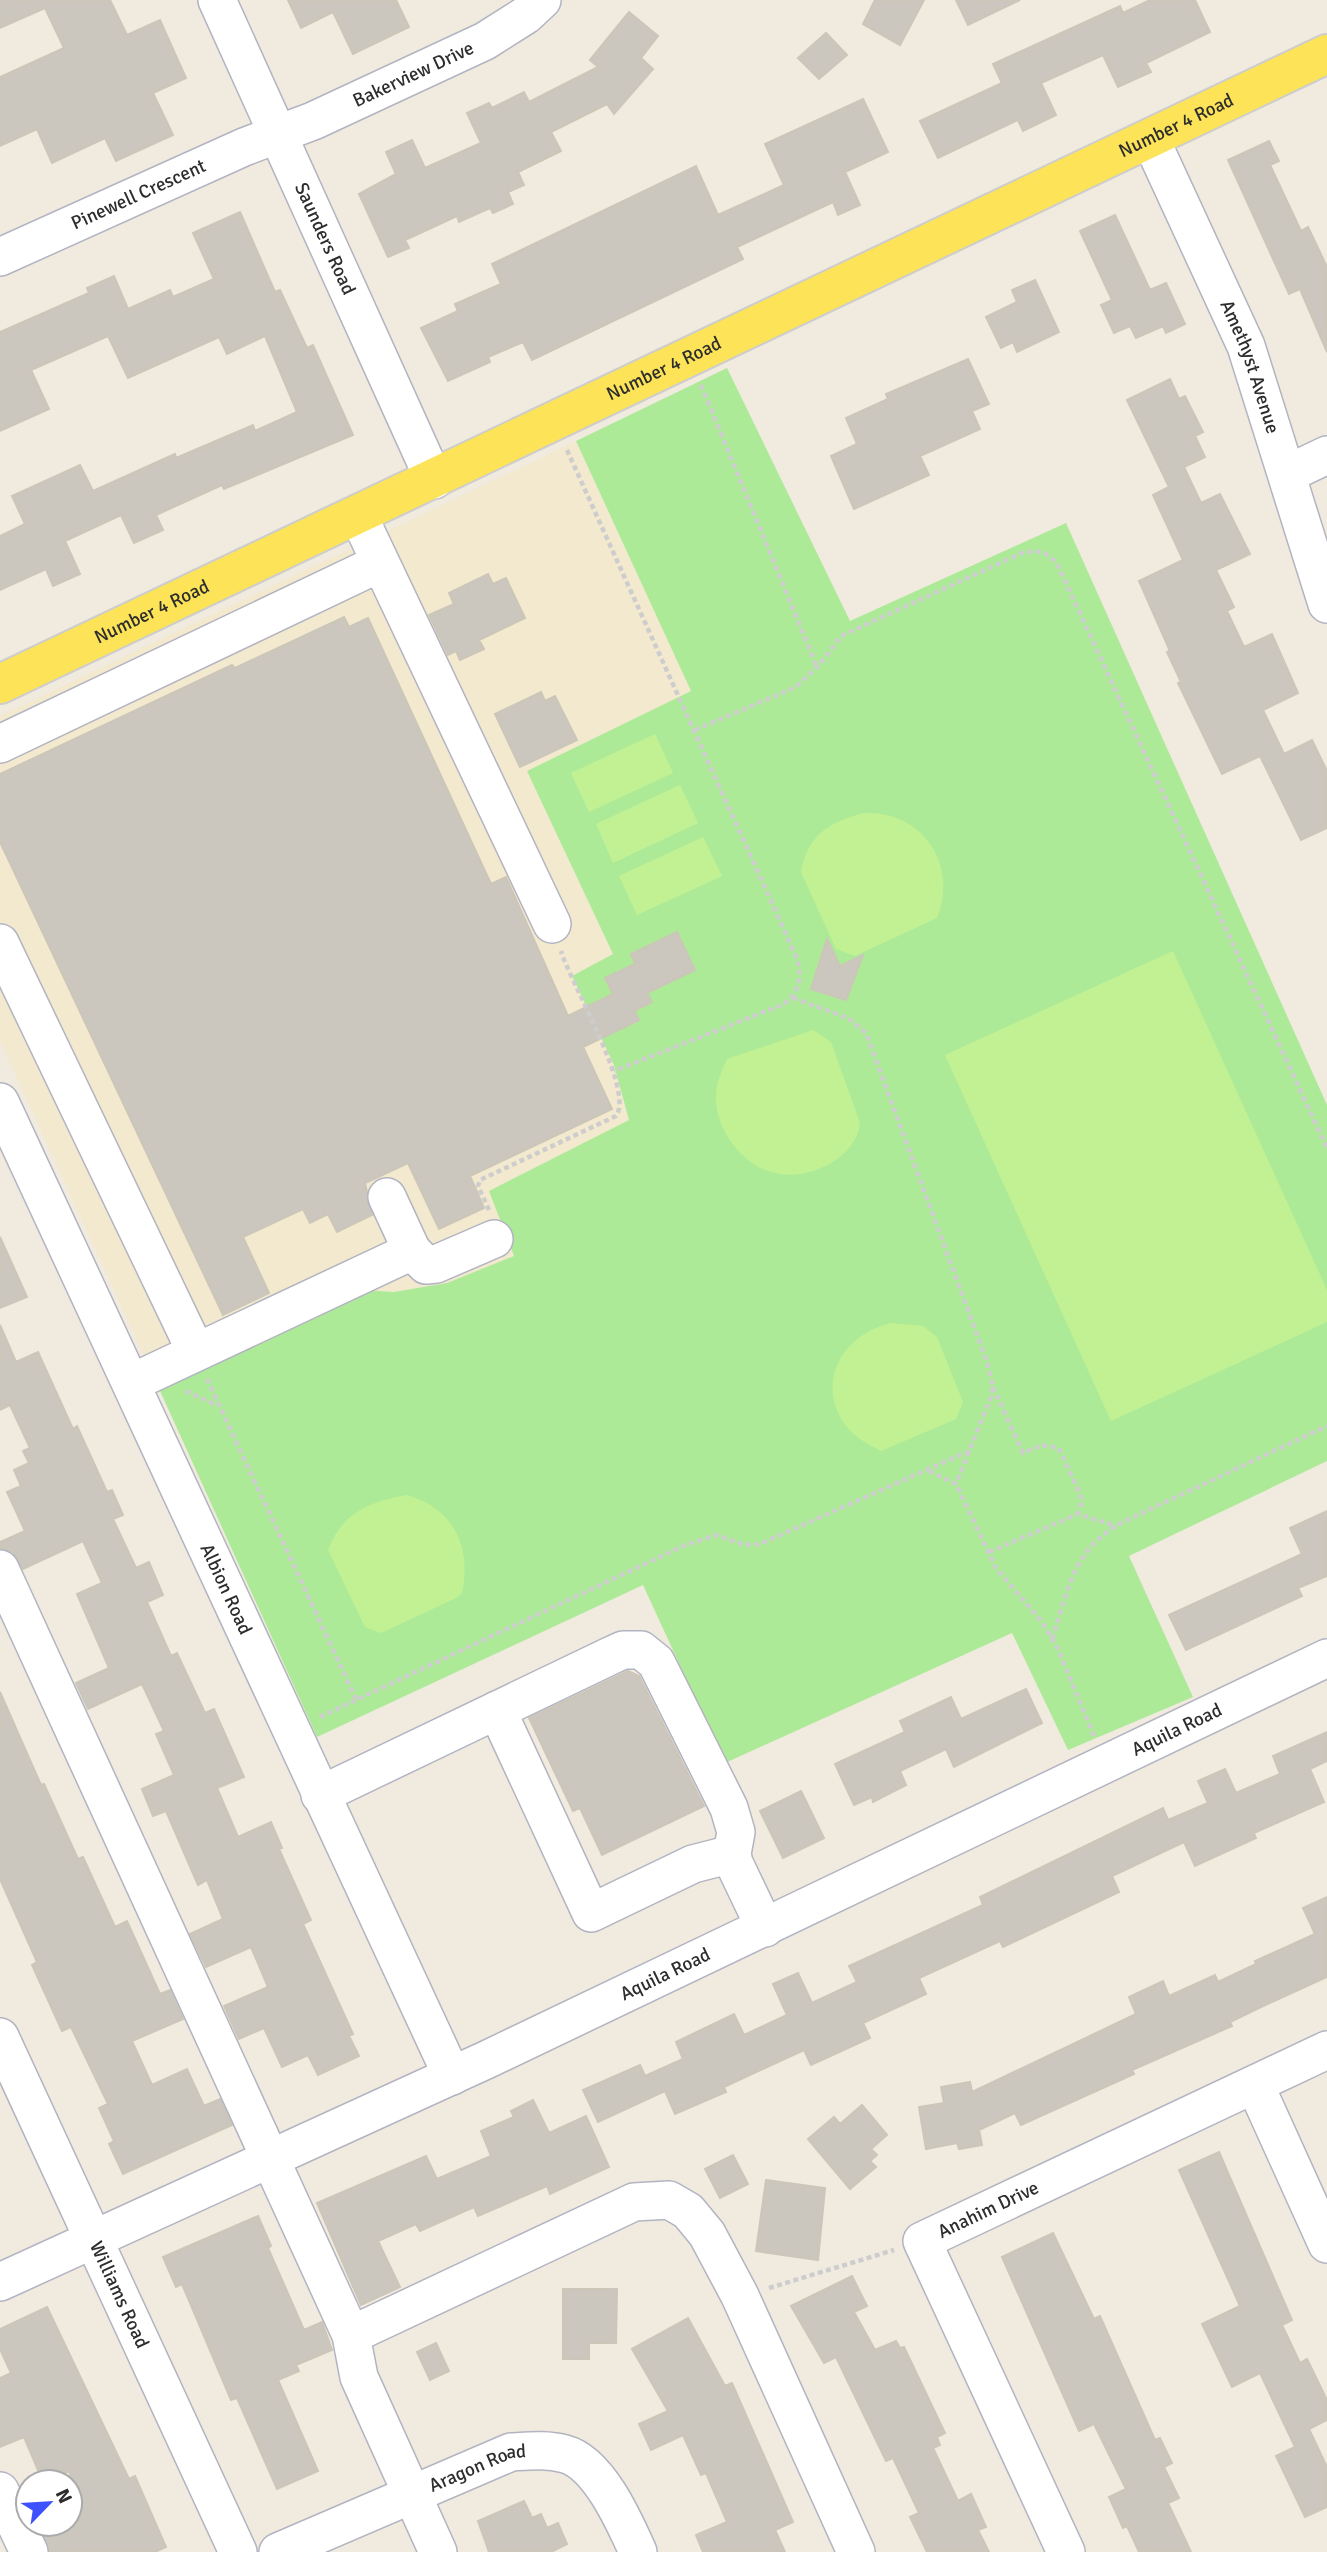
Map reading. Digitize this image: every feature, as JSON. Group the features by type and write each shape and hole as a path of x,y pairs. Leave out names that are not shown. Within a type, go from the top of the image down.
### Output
{"main road":[{"name":"Number 4 Road","path":"0,684 1327,54"}],"street":[{"name":"Saunders Road","path":"217,0 434,480"},
{"name":"Bakerview Drive","path":"277,135 485,41 526,15 542,0"},
{"name":"Pinewell Crescent","path":"0,257 277,135"},
{"name":"Amethyst Avenue","path":"1150,138 1246,346 1327,604"},
{"path":"1287,474 1327,454"},
{"path":"358,515 552,923"},
{"path":"0,744 380,563"},
{"path":"0,943 196,1352"},
{"name":"Albion Road","path":"0,1102 452,2076"},
{"path":"387,1197 412,1251 426,1265 436,1264 490,1228"},
{"path":"131,1383 412,1251"},
{"path":"0,1569 351,2335 359,2376 439,2552"},
{"path":"320,1795 622,1650 641,1650 648,1653 666,1681 729,1808 736,1832 732,1854 765,1928"},
{"name":"Aquila Road","path":"0,2282 452,2076 1327,1658"},
{"path":"497,1710 591,1913 693,1864 732,1854"},
{"name":"Williams Road","path":"0,2038 237,2552"},
{"name":"Anahim Drive","path":"1066,2552 922,2241 1327,2050"},
{"path":"1255,2085 1327,2244"},
{"path":"351,2335 634,2202 669,2200 688,2211 707,2234 740,2296 856,2552"},
{"name":"Aragon Road","path":"278,2552 511,2452 541,2450 568,2455 593,2475 615,2501 638,2552"},
{"path":"0,2491 29,2552"}],"path":[{"path":"700,384 817,667"},
{"path":"566,448 795,954 800,975 799,986 792,998 784,1004 614,1071"},
{"path":"695,730 796,687 817,667 841,636 1012,556 1038,551 1055,560 1327,1148"},
{"path":"490,1228 489,1209 478,1186 480,1180 616,1116 622,1100 614,1071 566,967 552,923"},
{"path":"792,998 848,1018 861,1027 870,1041 988,1362 993,1386 1023,1453 1051,1444 1063,1453 1082,1502 1078,1514"},
{"path":"196,1352 223,1421 356,1699"},
{"path":"956,1484 993,1386"},
{"path":"1052,1639 1077,1562 1096,1539 1116,1526 1327,1426"},
{"path":"291,1732 699,1539 716,1535 745,1545 760,1544 969,1451"},
{"path":"928,1470 956,1484 996,1568 1042,1622 1107,1765"},
{"path":"989,1552 1078,1514 1116,1526"},
{"path":"740,2296 922,2241"}],"shaded area":[{"path":"576,441 691,691 527,771 613,954 572,976 614,1065 629,1120 489,1191 515,1256 447,1283 394,1292 349,1289 156,1382 0,1041 0,716"}],"green space":[{"path":"727,368 850,621 1066,523 1327,1105 1327,1461 1129,1556 1193,1697 1068,1750 1012,1633 725,1763 643,1585 317,1737 156,1382 349,1289 394,1292 447,1283 514,1256 489,1191 629,1120 614,1065 572,976 613,954 527,771 691,691 576,441"},
{"path":"655,734 673,773 589,812 571,773"},
{"path":"680,785 698,823 613,863 596,824"},
{"path":"863,813 884,814 902,820 918,830 939,860 943,898 937,918 855,956 836,949 801,872 809,849 822,832 840,821"},
{"path":"703,837 722,876 637,915 619,876"},
{"path":"1173,951 1327,1290 1327,1322 1111,1421 945,1055"},
{"path":"813,1030 831,1042 860,1123 857,1136 840,1157 828,1165 802,1174 775,1173 752,1163 726,1133 717,1108 718,1082 727,1059"},
{"path":"891,1323 923,1326 937,1337 963,1402 956,1419 881,1451 846,1426 837,1409 833,1393 834,1377 838,1362 847,1349 874,1329"},
{"path":"407,1495 436,1509 456,1531 464,1560 462,1593 381,1633 365,1627 328,1550 341,1527 358,1511 381,1501"}],"building":[{"path":"0,0 110,0 127,35 160,20 186,78 153,93 173,135 116,161 105,138 52,163 37,129 0,146 0,77 64,48 45,8 0,28"},
{"path":"288,0 396,0 409,27 353,54 333,12 301,28"},
{"path":"875,0 924,0 900,45 863,24"},
{"path":"956,0 1020,0 968,25"},
{"path":"1150,0 1195,0 1210,32 1146,63 1151,72 1118,87 1103,55 1041,83 1056,115 1023,131 1018,120 938,158 920,121 1002,83 993,64 1120,6 1123,13"},
{"path":"629,12 658,36 641,58 653,69 614,114 607,104 551,132 561,151 518,172 524,185 508,192 513,204 493,213 490,208 459,222 457,216 405,240 409,248 388,257 359,194 396,174 386,152 412,140 425,168 481,143 467,113 489,103 492,108 524,92 529,102 598,67 590,60"},
{"path":"826,33 847,55 819,79 798,58"},
{"path":"863,99 888,152 845,172 860,205 838,215 833,202 737,247 743,259 532,360 523,342 488,357 490,362 448,381 421,328 458,311 455,304 501,284 492,264 696,166 718,215 784,185 765,144"},
{"path":"1269,141 1279,161 1270,165 1301,231 1308,227 1327,267 1327,352 1300,289 1289,294 1228,160"},
{"path":"240,212 275,292 280,290 307,348 313,345 353,435 224,489 222,485 156,515 163,530 134,543 121,515 65,541 80,574 53,586 46,569 0,590 0,536 25,524 12,496 80,465 93,491 175,454 176,458 253,425 255,431 297,412 265,336 227,354 219,337 128,378 108,336 31,370 49,409 0,431 0,332 89,293 87,288 114,276 128,309 170,290 173,297 214,279 193,233"},
{"path":"1115,215 1150,290 1166,283 1185,324 1166,333 1163,326 1136,338 1130,326 1114,333 1101,305 1112,300 1080,231"},
{"path":"1035,280 1059,332 1017,352 1013,342 1001,348 986,317 1017,302 1012,290"},
{"path":"968,359 989,404 972,411 980,429 920,456 929,475 854,509 831,456 857,444 846,418 888,399 886,394"},
{"path":"1170,379 1179,399 1185,396 1203,432 1195,436 1205,457 1184,467 1201,503 1220,494 1250,554 1216,570 1234,607 1227,611 1244,647 1272,634 1298,693 1263,710 1284,754 1312,740 1327,771 1327,828 1301,840 1260,756 1222,774 1178,683 1181,682 1167,652 1170,651 1139,581 1183,560 1153,495 1169,487 1127,400"},
{"path":"488,574 493,584 506,578 525,618 479,640 484,649 460,660 456,651 448,655 429,615 454,604 449,593"},
{"path":"344,617 349,627 368,618 491,884 506,877 568,1016 613,994 605,978 635,964 631,954 677,932 695,970 647,993 652,1002 634,1011 639,1020 583,1047 612,1109 470,1176 484,1208 439,1229 408,1163 365,1183 372,1215 337,1232 328,1214 310,1223 303,1209 243,1237 269,1293 223,1315 0,842 0,774 232,665 235,668"},
{"path":"541,692 545,701 555,696 577,740 520,767 495,714"},
{"path":"827,939 840,966 863,955 846,1000 811,989"},
{"path":"0,1237 27,1297 0,1308"},
{"path":"0,1325 16,1362 38,1352 73,1429 77,1426 107,1492 112,1490 123,1515 113,1519 136,1568 149,1562 163,1595 147,1602 171,1656 177,1653 205,1713 214,1709 244,1777 217,1788 238,1837 271,1822 282,1848 279,1849 311,1920 303,1924 353,2034 349,2036 359,2056 318,2075 308,2055 282,2067 264,2028 239,2039 224,2006 268,1987 251,1947 206,1967 190,1934 223,1919 207,1880 198,1885 166,1811 153,1816 142,1789 174,1775 156,1734 164,1731 142,1684 88,1709 76,1683 109,1668 77,1594 102,1583 83,1541 23,1569 13,1552 0,1548 0,1542 25,1531 7,1492 21,1486 14,1470 29,1463 23,1451 30,1448 10,1405 0,1410"},
{"path":"1327,1511 1327,1576 1298,1588 1302,1596 1186,1650 1169,1615 1302,1554 1290,1528"},
{"path":"628,1671 639,1676 704,1806 602,1855 580,1808 573,1811 529,1718"},
{"path":"1026,1689 1042,1723 954,1767 946,1749 900,1771 906,1785 873,1802 872,1797 854,1805 835,1764 905,1732 900,1721 951,1697 961,1719"},
{"path":"0,1692 41,1785 44,1784 78,1859 83,1857 115,1927 127,1921 160,1994 170,1990 183,2019 132,2041 152,2085 187,2069 204,2106 220,2099 232,2125 123,2174 109,2144 114,2141 99,2108 108,2104 71,2027 62,2031 32,1965 37,1962 0,1879"},
{"path":"1327,1732 1327,1761 1310,1769 1324,1802 1254,1833 1256,1838 1195,1866 1184,1842 1112,1876 1119,1892 1003,1947 1000,1941 919,1978 926,1994 863,2023 870,2038 811,2065 804,2050 724,2087 726,2092 675,2114 665,2091 598,2122 583,2090 640,2065 645,2076 683,2059 676,2042 734,2014 744,2035 787,2015 773,1984 798,1973 812,2003 857,1982 849,1966 983,1905 980,1897 1163,1808 1168,1820 1208,1803 1198,1781 1225,1769 1236,1793 1280,1774 1273,1756"},
{"path":"801,1791 824,1838 783,1858 760,1811"},
{"path":"1327,1897 1327,1977 1230,2022 1232,2026 1132,2070 1134,2074 1021,2125 1015,2113 979,2130 982,2145 959,2149 957,2143 926,2149 919,2107 944,2103 941,2087 970,2082 972,2092 1136,2014 1129,1997 1163,1981 1169,1996 1215,1975 1218,1982 1256,1964 1255,1961 1315,1934 1303,1908"},
{"path":"533,2100 549,2133 586,2116 609,2167 550,2194 547,2186 478,2216 474,2207 420,2231 416,2224 378,2241 400,2287 361,2305 317,2203 426,2156 437,2179 491,2156 481,2131 514,2117 511,2111"},
{"path":"862,2105 887,2135 871,2149 877,2155 870,2161 876,2167 850,2189 808,2139 834,2117 840,2124"},
{"path":"1219,2152 1292,2320 1282,2325 1300,2363 1307,2359 1327,2400 1327,2420 1309,2429 1327,2467 1327,2507 1305,2517 1276,2456 1295,2447 1260,2373 1232,2387 1202,2324 1240,2306 1179,2170"},
{"path":"733,2155 748,2184 720,2198 705,2169"},
{"path":"766,2180 825,2188 818,2260 756,2251"},
{"path":"258,2216 271,2246 268,2248 304,2330 322,2322 332,2350 296,2365 299,2371 278,2380 318,2471 277,2489 237,2398 231,2400 182,2284 176,2287 163,2257"},
{"path":"1053,2233 1094,2319 1100,2316 1155,2440 1160,2438 1172,2463 1164,2467 1179,2498 1168,2503 1191,2552 1139,2552 1127,2526 1123,2528 1109,2497 1126,2489 1094,2424 1079,2431 1002,2257"},
{"path":"852,2276 867,2306 854,2312 875,2350 896,2341 900,2348 904,2347 945,2433 937,2437 940,2445 933,2448 958,2501 971,2494 986,2527 978,2530 989,2552 927,2552 910,2517 919,2513 893,2458 886,2461 836,2357 824,2363 791,2306"},
{"path":"563,2289 617,2289 616,2343 589,2343 589,2359 563,2359"},
{"path":"47,2307 129,2479 135,2476 166,2547 155,2552 50,2552 44,2538 84,2538 84,2468 37,2468 24,2437 0,2447 0,2378 11,2373 0,2349 0,2329"},
{"path":"688,2318 725,2386 732,2383 793,2522 775,2530 785,2552 703,2552 696,2535 727,2522 706,2473 701,2475 683,2435 651,2450 639,2424 668,2411 632,2349"},
{"path":"436,2343 449,2371 430,2380 417,2352"},
{"path":"524,2501 532,2518 541,2514 547,2528 558,2523 567,2544 551,2552 489,2552 478,2521"}]}
